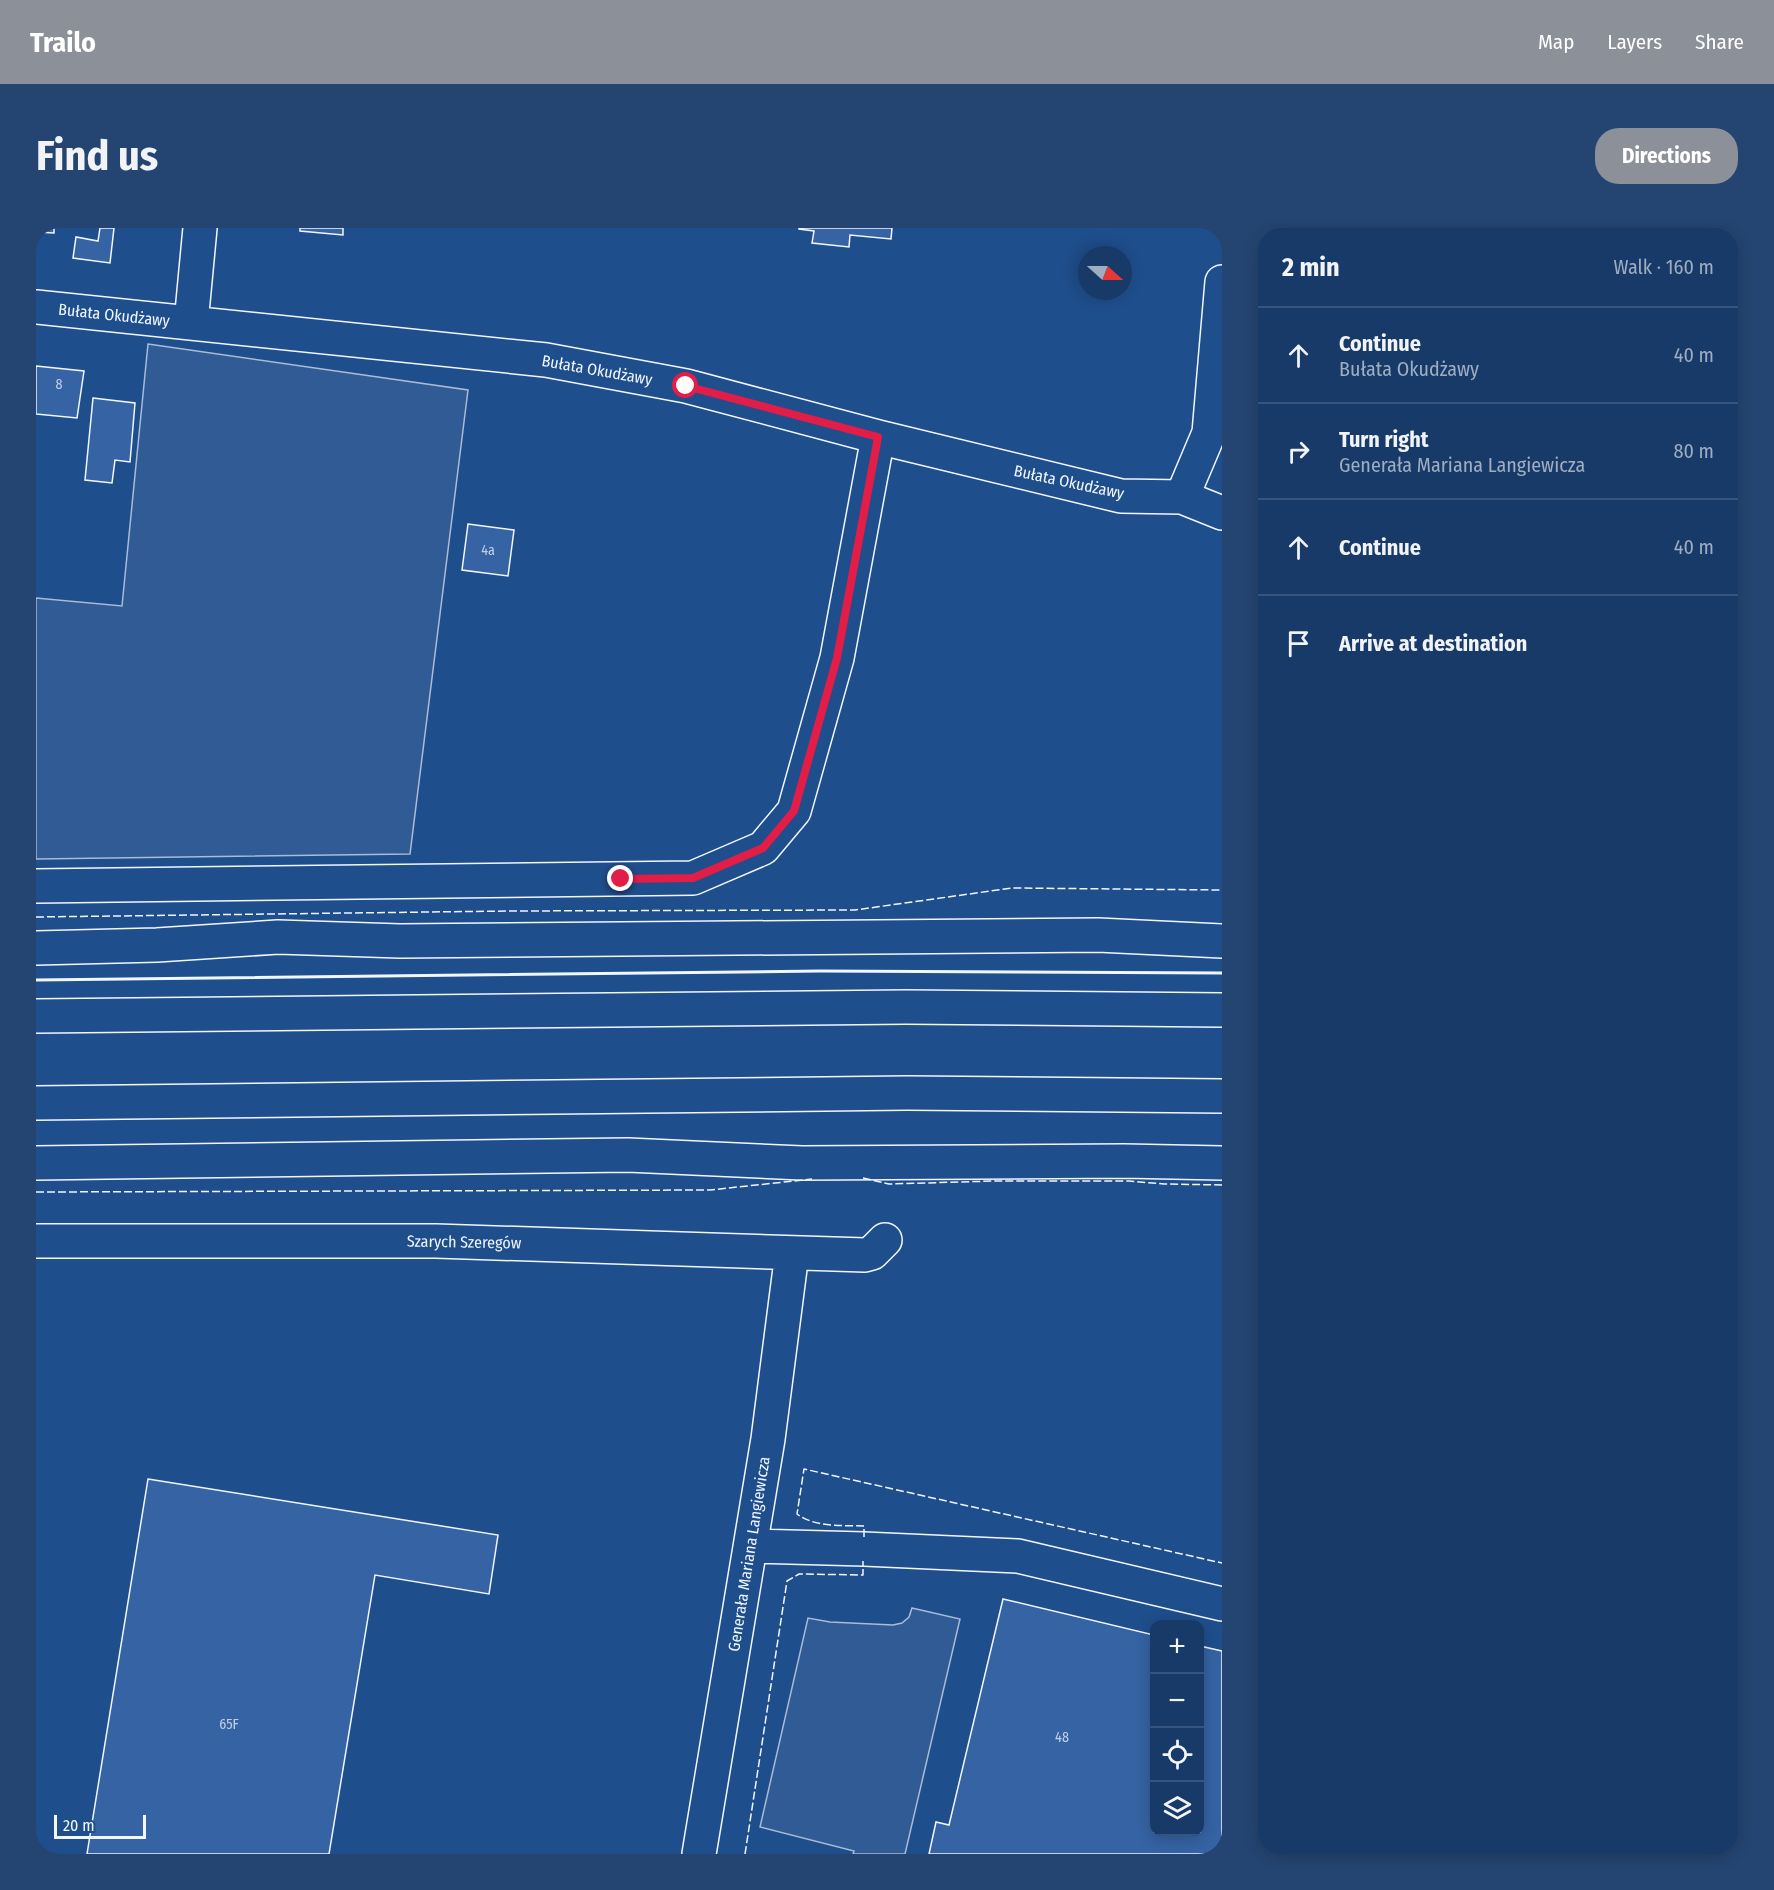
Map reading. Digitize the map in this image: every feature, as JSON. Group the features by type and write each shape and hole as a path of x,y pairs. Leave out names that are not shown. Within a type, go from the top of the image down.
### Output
{"main road":[{"path":"191,323 200,228"},
{"path":"1222,282 1209,433 1182,497 1222,513"},
{"name":"Bułata Okudżawy","path":"36,307 546,360 686,386 878,437 1121,496 1182,497"},
{"path":"36,886 693,878 763,848 794,811 837,658 878,437"},
{"path":"36,948 157,945 279,937 423,941 1098,935 1222,941"},
{"path":"36,1016 906,1007 1222,1010"},
{"path":"36,1103 906,1093 1222,1096"},
{"path":"36,1163 628,1155 802,1163 1124,1161 1222,1163"},
{"name":"Szarych Szeregów","path":"36,1241 436,1241 865,1255 872,1253 885,1240"},
{"name":"Generała Mariana Langiewicza","path":"699,1854 768,1439 792,1253"},
{"path":"751,1546 1018,1556 1222,1605"}],"shaded area":[{"path":"148,344 468,390 410,854 36,859 36,598 122,606"},
{"path":"912,1608 960,1619 905,1854 853,1854 854,1851 760,1827 808,1618 830,1622 893,1625 902,1623 909,1617"}],"building":[{"path":"36,228 54,228 54,233 36,232"},
{"path":"100,228 114,228 110,263 73,258 76,237 98,241"},
{"path":"300,228 343,228 343,235 300,231"},
{"path":"799,228 892,228 891,239 850,235 849,247 812,243 814,231"},
{"path":"36,366 84,371 77,418 36,414"},
{"path":"93,398 135,403 130,462 115,460 112,483 85,480"},
{"path":"468,524 514,530 508,576 462,570"},
{"path":"148,1479 498,1535 489,1594 375,1575 329,1854 87,1854"},
{"path":"1003,1599 1150,1634 1150,1836 1204,1836 1204,1647 1222,1651 1222,1854 929,1854 936,1822 949,1825"}],"fence":[{"path":"36,917 508,911 855,910 1012,888 1222,890"},
{"path":"863,1178 889,1184 1129,1181 1222,1185"},
{"path":"36,1192 710,1190 812,1179"},
{"path":"864,1537 864,1526 821,1524 797,1514 804,1469 1222,1563"},
{"path":"745,1854 787,1581 799,1574 863,1575 863,1561"}],"wall":[{"path":"36,980 820,971 1222,973"}],"route":[{"path":"621,879 693,878 763,848 794,811 837,658 878,437 686,386"}]}
